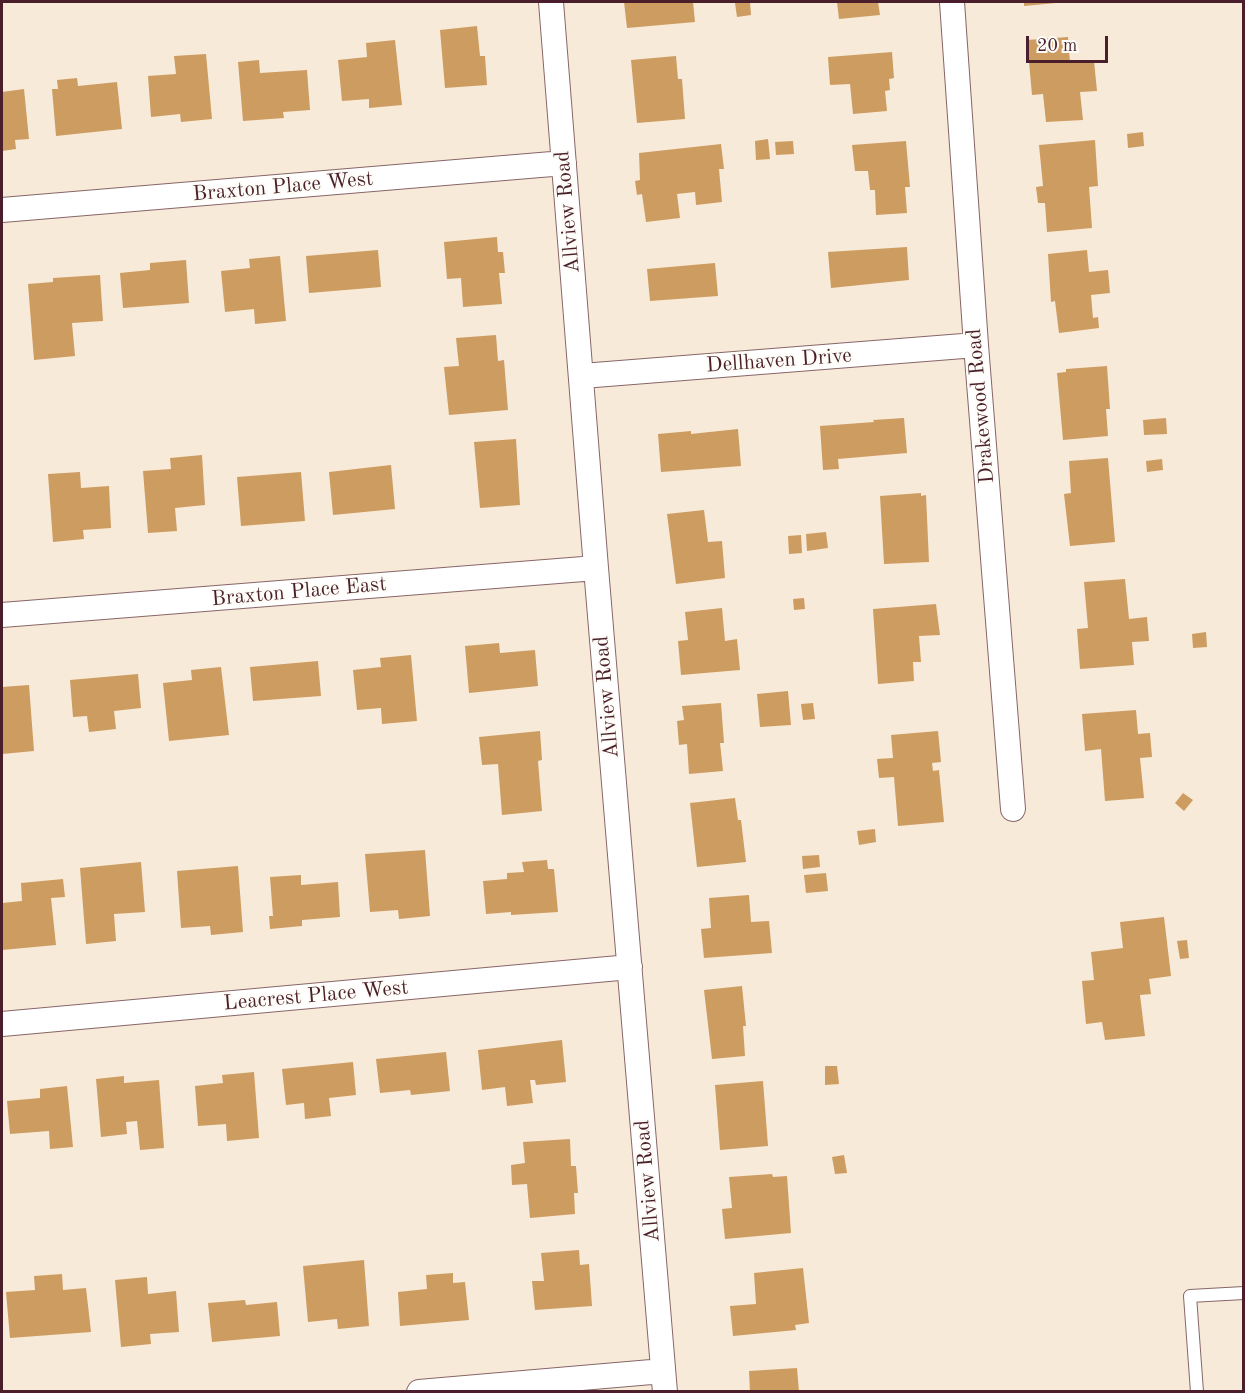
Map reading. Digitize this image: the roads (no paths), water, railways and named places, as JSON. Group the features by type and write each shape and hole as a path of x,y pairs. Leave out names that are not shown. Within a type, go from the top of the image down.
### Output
{"street":[{"name":"Allview Road","path":"551,2 664,1381"},
{"name":"Drakewood Road","path":"952,2 976,345 1013,809"},
{"name":"Braxton Place West","path":"2,210 564,163"},
{"name":"Dellhaven Drive","path":"582,376 976,345"},
{"name":"Braxton Place East","path":"2,615 596,568"},
{"name":"Leacrest Place West","path":"2,1024 630,967"},
{"path":"420,1392 664,1381"}],"lane":[{"path":"1197,1392 1190,1296 1244,1293"}]}
